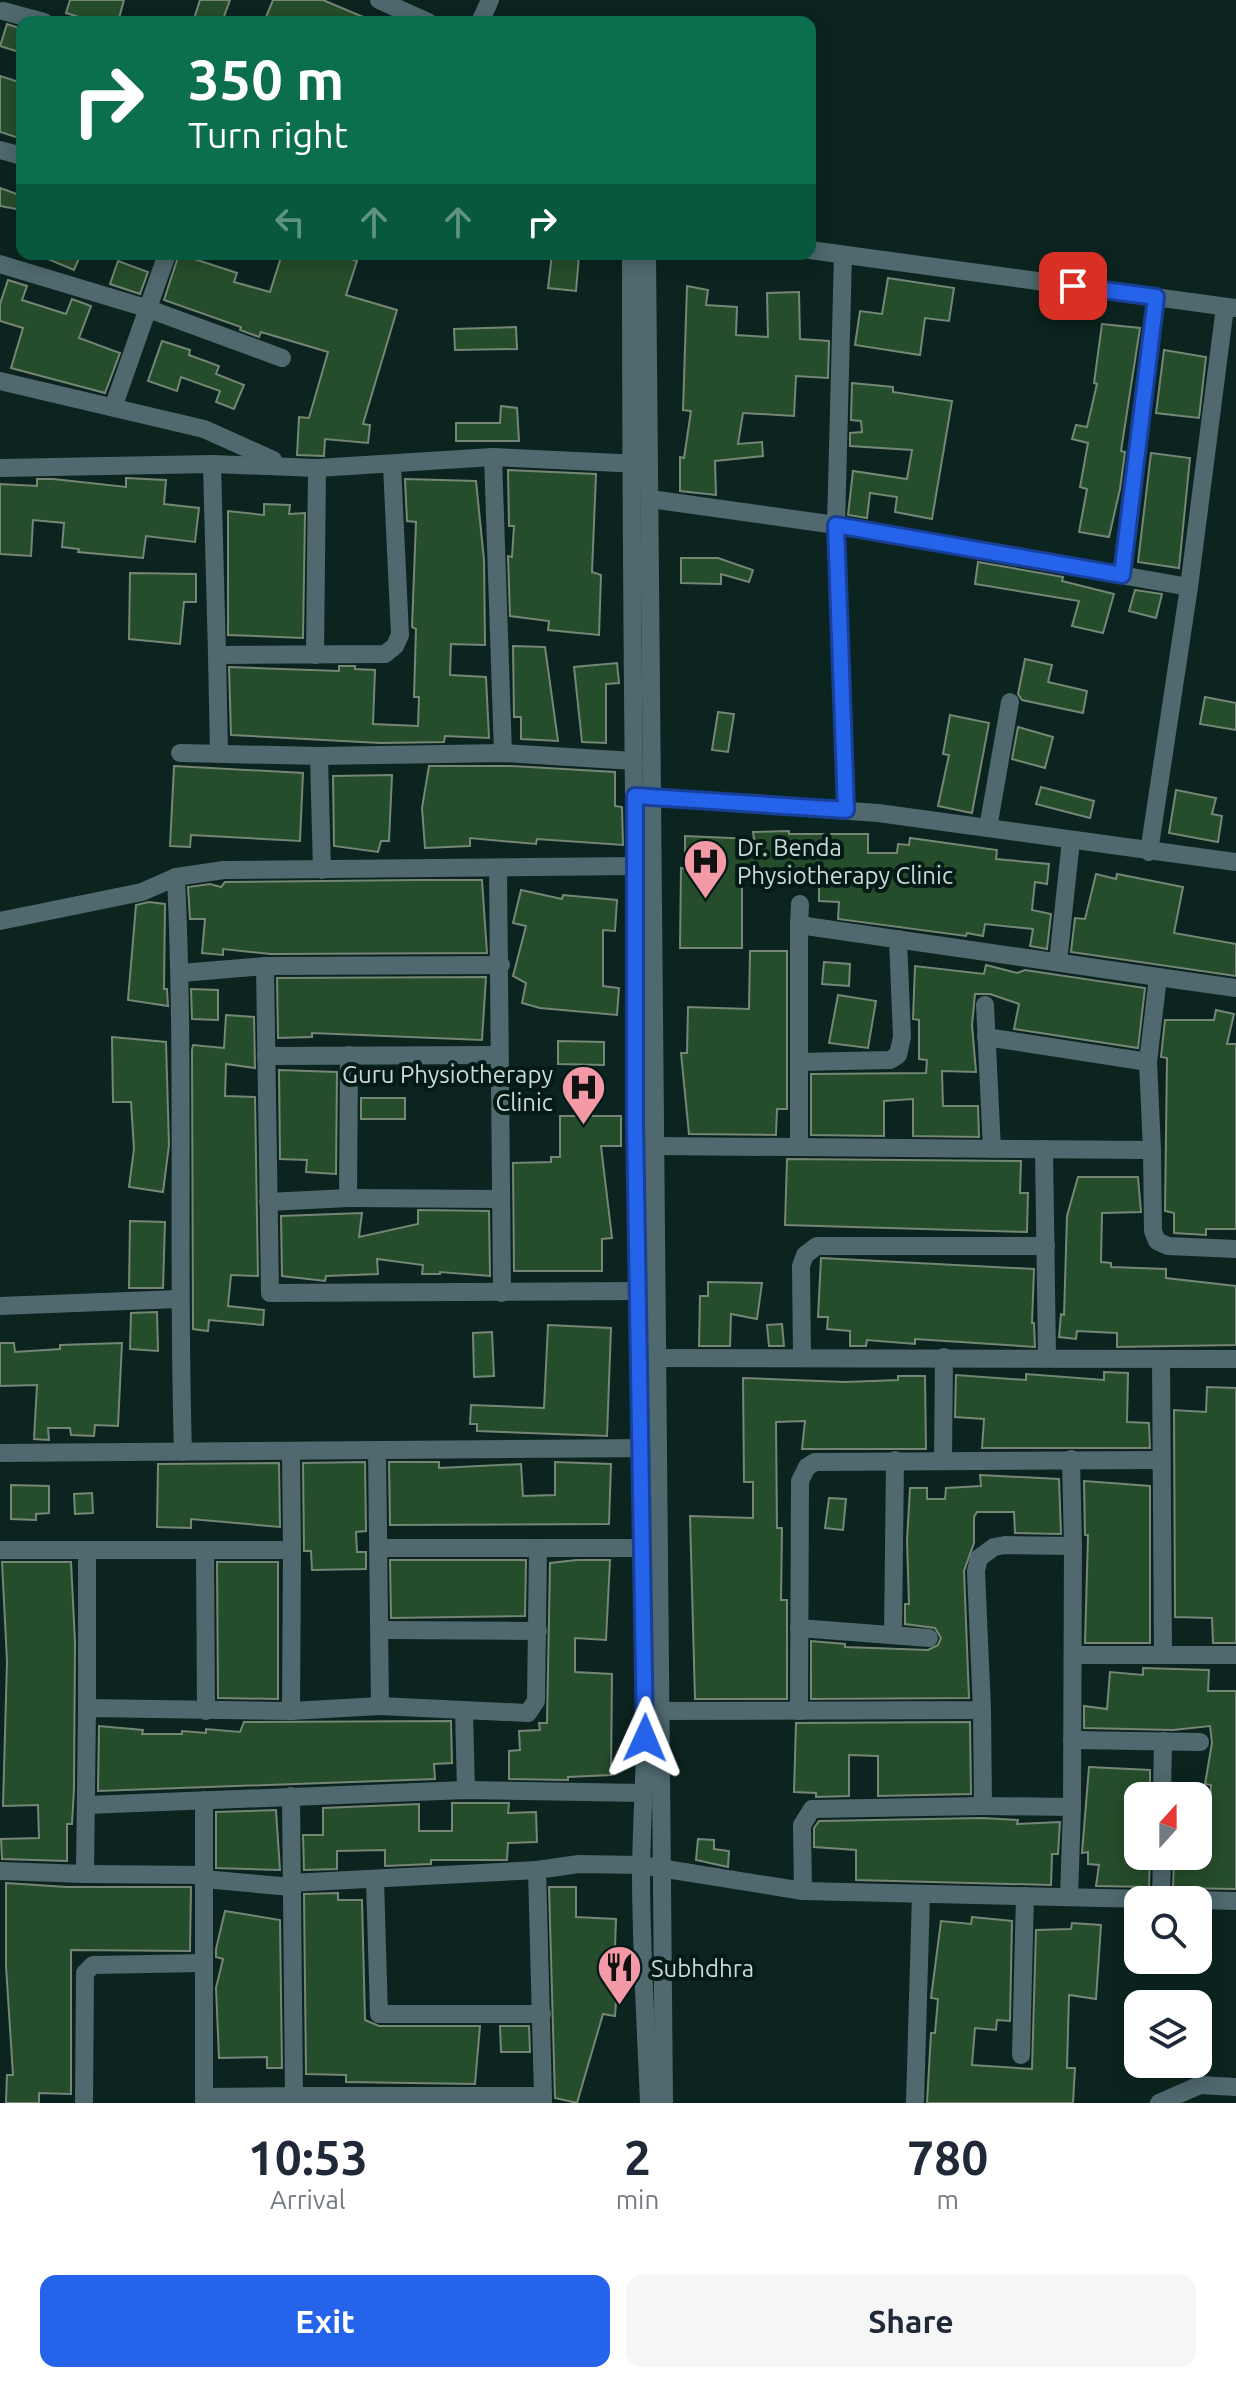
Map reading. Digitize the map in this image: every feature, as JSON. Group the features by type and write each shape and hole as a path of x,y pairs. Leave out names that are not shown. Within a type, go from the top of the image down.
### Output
{"street":[{"path":"379,0 415,16"},
{"path":"816,251 1231,307 1149,852"},
{"path":"843,255 836,525 846,810"},
{"path":"114,405 165,260"},
{"path":"631,260 629,462 634,761 643,796 636,866 639,1291 647,1358"},
{"path":"647,260 650,499 643,796 654,1146 647,1358 652,1712 641,1865 649,2103"},
{"path":"0,264 146,308 282,358"},
{"path":"1122,575 1156,297"},
{"path":"0,381 114,405 204,429 280,464"},
{"path":"493,457 503,753"},
{"path":"0,468 280,464 317,468 493,457 649,465"},
{"path":"212,464 219,753"},
{"path":"217,655 385,654 395,646 400,635 392,465"},
{"path":"315,655 317,468"},
{"path":"650,499 836,525 1189,587"},
{"path":"988,828 1010,702"},
{"path":"180,753 319,756 503,753 634,761"},
{"path":"319,756 322,870"},
{"path":"643,796 846,810 1236,862"},
{"path":"1058,962 1071,840"},
{"path":"0,921 142,892 176,877 224,870 636,866"},
{"path":"498,868 502,1293"},
{"path":"176,877 181,973 178,1299 183,1452"},
{"path":"799,1147 800,904"},
{"path":"799,925 1236,988"},
{"path":"799,1062 890,1060 898,1055 902,1037 898,939"},
{"path":"181,973 265,966 501,965"},
{"path":"265,966 270,1293 639,1291"},
{"path":"1158,977 1148,1062 1153,1231 1157,1241 1168,1246 1236,1249"},
{"path":"985,1005 992,1149"},
{"path":"986,1037 1148,1062"},
{"path":"348,1198 349,1055"},
{"path":"266,1056 499,1055"},
{"path":"654,1146 1152,1150"},
{"path":"1044,1149 1047,1358"},
{"path":"268,1202 348,1198 500,1199"},
{"path":"802,1357 801,1266 805,1255 817,1246 1046,1246"},
{"path":"0,1306 178,1299"},
{"path":"943,1459 944,1357"},
{"path":"647,1358 1236,1359"},
{"path":"1161,1359 1163,1655"},
{"path":"0,1453 648,1448"},
{"path":"648,1448 643,1548 662,1869 664,2103"},
{"path":"377,1450 380,1706"},
{"path":"291,1451 291,1711"},
{"path":"799,1711 800,1481 807,1467 815,1462 943,1459 1161,1460"},
{"path":"1069,1897 1073,1655 1071,1459"},
{"path":"893,1635 895,1460"},
{"path":"983,1806 976,1571 979,1558 994,1547 1005,1545 1073,1546"},
{"path":"379,1548 643,1548"},
{"path":"87,1708 291,1711 380,1706 528,1713 533,1710 536,1701 538,1548"},
{"path":"0,1550 292,1550"},
{"path":"85,1874 88,1805 87,1550"},
{"path":"205,1550 206,1711"},
{"path":"799,1628 929,1638"},
{"path":"381,1630 538,1631"},
{"path":"1073,1655 1236,1655"},
{"path":"652,1712 982,1710"},
{"path":"464,1711 466,1790"},
{"path":"1072,1740 1200,1742"},
{"path":"1162,1782 1163,1741"},
{"path":"88,1805 466,1790 644,1793"},
{"path":"291,1796 294,2096"},
{"path":"204,1800 204,2100 294,2096 543,2099 537,1870"},
{"path":"803,1891 802,1825 812,1809 1072,1807"},
{"path":"0,1871 204,1877 291,1885 537,1870 579,1864 641,1865 803,1891 1124,1898"},
{"path":"375,1880 379,2014 542,2014"},
{"path":"915,2103 921,1894"},
{"path":"1021,2055 1025,1896"},
{"path":"1212,1900 1236,1901"},
{"path":"84,2103 85,1973 93,1965 203,1963"},
{"path":"1159,2103 1200,2085 1236,2087"}],"building":[{"path":"70,0 124,0 120,16 76,16 66,13"},
{"path":"200,0 230,0 224,16 195,16"},
{"path":"273,0 323,0 361,16 266,16"},
{"path":"7,24 16,27 16,51 0,46"},
{"path":"0,76 16,81 16,137 0,132"},
{"path":"0,188 16,194 16,209 0,206"},
{"path":"50,260 78,260 74,270"},
{"path":"177,260 197,260 237,273 234,282 270,292 280,260 357,261 346,295 397,310 363,424 370,425 368,443 325,439 324,456 297,455 299,417 309,418 328,352 261,332 259,337 240,330 241,327 164,300"},
{"path":"551,260 579,260 576,291 548,288"},
{"path":"118,261 148,272 140,294 110,284"},
{"path":"888,278 954,288 949,321 925,318 920,355 855,345 860,311 882,314"},
{"path":"8,280 27,286 22,300 66,314 72,299 91,306 79,338 120,353 105,393 11,368 23,328 0,321 0,304"},
{"path":"687,286 708,290 706,305 737,307 736,335 768,337 767,293 799,292 800,339 829,341 828,378 796,376 794,416 743,413 738,444 762,442 763,456 715,461 716,495 680,491 680,457 684,458 691,411 683,410"},
{"path":"1102,324 1140,328 1121,451 1125,452 1120,489 1109,537 1079,532 1087,489 1080,487 1088,443 1072,439 1076,425 1087,427 1097,384 1094,383"},
{"path":"516,327 517,349 455,350 454,329"},
{"path":"162,341 190,350 189,355 219,366 216,374 244,385 234,409 216,402 220,391 181,377 177,391 148,381"},
{"path":"1164,350 1206,357 1199,418 1156,413"},
{"path":"852,383 893,387 893,392 952,401 932,519 895,512 897,497 870,493 867,518 848,515 853,471 907,479 912,450 850,446 850,433 862,432 861,421 851,420"},
{"path":"501,406 517,408 519,441 456,441 456,423 500,423"},
{"path":"1151,453 1190,458 1179,568 1138,562"},
{"path":"508,470 596,474 592,572 601,575 599,635 548,630 549,621 510,616 508,556 512,557 514,526 509,526"},
{"path":"126,478 166,480 164,504 199,508 195,542 146,536 143,558 78,552 79,549 62,547 64,523 33,520 31,556 0,554 0,484 37,486 37,479 53,479 126,487"},
{"path":"405,479 476,481 484,560 485,645 451,644 450,675 486,677 489,738 445,736 444,742 380,743 231,735 229,667 339,671 339,666 355,666 355,669 375,670 373,724 418,726 419,697 414,697 416,629 412,627 416,522 407,521"},
{"path":"264,504 290,505 289,514 305,513 303,638 228,635 228,511 264,515"},
{"path":"681,558 718,558 753,570 749,582 721,574 721,584 681,583"},
{"path":"978,562 1063,577 1062,581 1114,594 1103,633 1072,626 1079,601 975,584"},
{"path":"130,573 196,574 196,602 184,602 180,644 129,639"},
{"path":"1135,590 1162,594 1156,618 1129,611"},
{"path":"513,646 545,647 558,741 521,739 521,717 514,717"},
{"path":"1025,659 1052,665 1048,682 1087,691 1083,713 1022,700 1018,694"},
{"path":"617,663 619,683 606,684 606,743 582,742 574,667"},
{"path":"1205,697 1236,703 1236,730 1200,724"},
{"path":"718,712 734,714 728,752 712,750"},
{"path":"950,715 989,723 972,813 938,806 949,755 943,754"},
{"path":"1018,727 1053,737 1045,768 1012,759"},
{"path":"174,766 303,773 300,841 191,835 190,847 170,846"},
{"path":"429,766 512,766 615,772 615,806 622,807 623,845 537,839 536,844 470,838 470,846 425,848 422,808"},
{"path":"392,775 389,841 381,841 378,852 334,846 333,776"},
{"path":"1041,787 1094,801 1090,818 1036,804"},
{"path":"1176,790 1216,798 1212,814 1222,816 1218,842 1169,833"},
{"path":"789,831 789,834 868,834 868,853 897,853 898,844 909,845 910,838 997,850 996,859 1049,864 1047,884 1035,882 1032,910 1051,914 1047,949 1030,946 1033,929 985,924 983,936 967,933 966,936 838,919 839,902 819,901 819,880 795,879 795,876 742,878 742,948 680,948 681,868 685,869 685,836 754,839 753,832"},
{"path":"1096,874 1116,879 1117,874 1183,887 1174,933 1236,944 1236,976 1071,952 1075,918 1085,919"},
{"path":"482,880 487,953 271,954 223,949 223,955 202,953 205,919 190,919 188,887 210,884 221,887 225,882"},
{"path":"521,890 562,899 563,895 617,900 615,931 603,930 603,986 619,988 617,1015 540,1008 522,1003 526,983 513,976 526,926 513,923"},
{"path":"149,902 165,904 164,989 167,989 168,1006 128,1000 136,905"},
{"path":"750,951 787,951 787,1109 777,1109 776,1135 689,1134 681,1053 687,1053 688,1007 749,1009"},
{"path":"824,962 850,964 849,986 822,984"},
{"path":"986,965 1017,973 1025,970 1145,988 1138,1048 1014,1029 1019,1004 990,994 975,994 972,1025 976,1072 942,1071 943,1106 978,1106 979,1137 913,1136 913,1099 884,1101 884,1136 811,1135 811,1074 926,1073 927,1060 919,1059 919,1020 913,1019 915,966 984,974"},
{"path":"486,977 482,1040 312,1033 312,1037 278,1038 277,978"},
{"path":"191,989 218,990 218,1020 192,1019"},
{"path":"838,995 876,1001 868,1048 829,1043"},
{"path":"1216,1010 1234,1014 1227,1044 1236,1044 1236,1229 1206,1229 1206,1235 1174,1233 1174,1213 1165,1211 1167,1058 1161,1057 1165,1020 1214,1020"},
{"path":"226,1015 254,1017 255,1068 226,1064 225,1096 255,1097 258,1276 231,1275 228,1306 264,1310 263,1325 209,1320 208,1331 193,1329 192,1050 193,1045 224,1048"},
{"path":"112,1037 166,1042 169,1145 163,1192 129,1187 134,1149 131,1102 113,1102"},
{"path":"558,1041 604,1042 604,1065 558,1064"},
{"path":"279,1070 337,1072 336,1174 306,1172 307,1160 280,1159"},
{"path":"361,1098 405,1098 405,1119 361,1119"},
{"path":"560,1116 621,1116 621,1146 601,1146 612,1238 602,1239 602,1271 514,1271 513,1163 551,1162 551,1157 560,1157"},
{"path":"787,1159 1021,1161 1020,1193 1028,1193 1027,1232 785,1225"},
{"path":"1078,1177 1138,1177 1141,1212 1102,1213 1101,1262 1111,1263 1111,1267 1166,1269 1166,1278 1236,1286 1236,1345 1117,1347 1117,1333 1077,1331 1076,1339 1059,1337 1061,1314 1064,1315 1067,1216"},
{"path":"418,1210 489,1211 490,1276 440,1272 422,1274 423,1265 377,1259 378,1274 326,1276 325,1281 282,1276 281,1216 362,1213 359,1237 418,1224"},
{"path":"130,1221 165,1222 163,1288 129,1288"},
{"path":"821,1258 1034,1269 1032,1323 1035,1347 915,1339 915,1344 867,1340 866,1346 850,1346 850,1331 827,1329 828,1317 818,1317"},
{"path":"708,1282 762,1283 757,1319 731,1314 730,1346 699,1346 700,1296 708,1296"},
{"path":"157,1312 158,1351 130,1349 131,1313"},
{"path":"782,1324 784,1346 769,1346 767,1325"},
{"path":"548,1325 611,1328 607,1436 477,1431 477,1424 470,1424 471,1405 544,1408"},
{"path":"492,1332 494,1376 474,1377 473,1333"},
{"path":"0,1343 14,1343 15,1352 60,1349 60,1345 122,1343 118,1426 95,1425 94,1436 71,1435 70,1428 48,1428 49,1440 34,1439 37,1385 0,1386"},
{"path":"1104,1372 1128,1373 1127,1422 1149,1423 1150,1448 982,1448 984,1419 955,1417 956,1375 1026,1380 1026,1374 1104,1380"},
{"path":"898,1376 925,1376 926,1449 802,1449 805,1421 776,1422 777,1528 782,1528 781,1600 787,1600 787,1699 695,1699 690,1516 753,1518 753,1482 744,1482 743,1378 845,1382 898,1380"},
{"path":"1207,1387 1236,1388 1236,1643 1213,1643 1212,1618 1175,1617 1174,1410 1206,1412"},
{"path":"365,1462 366,1531 356,1532 357,1552 366,1552 366,1569 312,1570 311,1551 304,1551 303,1463"},
{"path":"389,1462 439,1462 439,1468 521,1464 523,1496 555,1495 555,1462 611,1464 609,1524 390,1525"},
{"path":"279,1463 280,1527 191,1519 191,1528 157,1527 158,1464"},
{"path":"980,1475 1059,1479 1061,1534 1015,1533 1014,1512 977,1512 974,1517 974,1543 964,1571 969,1698 811,1699 811,1641 845,1644 845,1647 928,1650 938,1645 941,1638 935,1628 905,1624 905,1604 909,1604 907,1540 910,1488 927,1488 927,1499 945,1499 946,1488 981,1486"},
{"path":"1084,1481 1150,1486 1150,1643 1085,1643 1088,1535 1085,1535"},
{"path":"11,1485 49,1486 49,1513 36,1514 36,1520 11,1519"},
{"path":"92,1493 93,1513 75,1514 74,1494"},
{"path":"829,1498 846,1499 843,1530 825,1528"},
{"path":"390,1560 526,1560 525,1616 391,1618"},
{"path":"610,1560 606,1640 575,1638 575,1672 612,1674 611,1775 568,1777 568,1780 509,1779 509,1751 520,1750 519,1731 540,1730 539,1723 547,1723 550,1563"},
{"path":"2,1562 71,1562 75,1642 74,1789 72,1824 67,1824 67,1861 2,1859 1,1839 39,1838 38,1805 3,1806 7,1661"},
{"path":"217,1562 278,1562 278,1699 218,1698"},
{"path":"1143,1668 1209,1670 1208,1691 1236,1691 1236,1889 1173,1886 1174,1870 1212,1870 1212,1782 1205,1782 1212,1743 1210,1726 1173,1730 1084,1728 1084,1706 1107,1709 1110,1672 1143,1675"},
{"path":"451,1721 452,1763 434,1764 435,1779 98,1791 99,1726 143,1730 142,1734 182,1734 182,1731 206,1733 206,1729 240,1732 244,1722"},
{"path":"970,1722 971,1794 878,1796 878,1756 849,1755 849,1796 816,1797 816,1793 794,1792 796,1723"},
{"path":"1089,1767 1150,1770 1150,1782 1124,1782 1124,1870 1150,1870 1149,1886 1096,1886 1099,1865 1088,1864 1088,1852 1082,1853"},
{"path":"452,1803 509,1803 508,1813 536,1812 537,1842 508,1843 507,1860 431,1860 431,1864 385,1866 385,1850 337,1851 337,1869 304,1870 303,1835 323,1835 323,1808 419,1804 419,1831 452,1831"},
{"path":"276,1810 280,1870 216,1868 216,1812"},
{"path":"1018,1820 1017,1824 1060,1822 1058,1854 1052,1854 1051,1885 856,1880 856,1850 814,1847 814,1828 819,1821"},
{"path":"698,1839 714,1840 714,1849 729,1851 728,1867 696,1860"},
{"path":"6,1883 67,1887 191,1887 190,1951 71,1950 71,2094 39,2093 39,2103 6,2103 7,2075 13,2075 6,1966"},
{"path":"549,1887 576,1887 576,1917 616,1919 615,1947 624,1948 624,1963 619,1962 615,2016 603,2014 577,2103 555,2098"},
{"path":"338,1893 338,1900 362,1900 365,2020 379,2026 480,2026 475,2084 346,2082 346,2075 306,2074 304,1894"},
{"path":"225,1911 280,1920 282,2068 267,2068 267,2057 219,2058 216,1988 223,1959 216,1957 216,1949"},
{"path":"972,1917 1012,1921 1010,2021 997,2020 996,2030 975,2028 972,2065 1032,2069 1036,1930 1071,1929 1072,1923 1101,1925 1096,1999 1069,1995 1067,2068 1075,2068 1073,2103 927,2103 931,2033 935,2033 938,1999 931,1998 941,1921 971,1924"},
{"path":"500,2026 529,2026 530,2052 501,2052"}],"place":[{"name":"Dr. Benda Physiotherapy Clinic","path":"706,900"},
{"name":"Guru Physiotherapy Clinic","path":"584,1127"},
{"name":"Subhdhra","path":"620,2007"}],"route":[{"path":"645,1738 635,1122 635,796 846,810 836,525 1122,575 1156,297 1073,286"}]}
